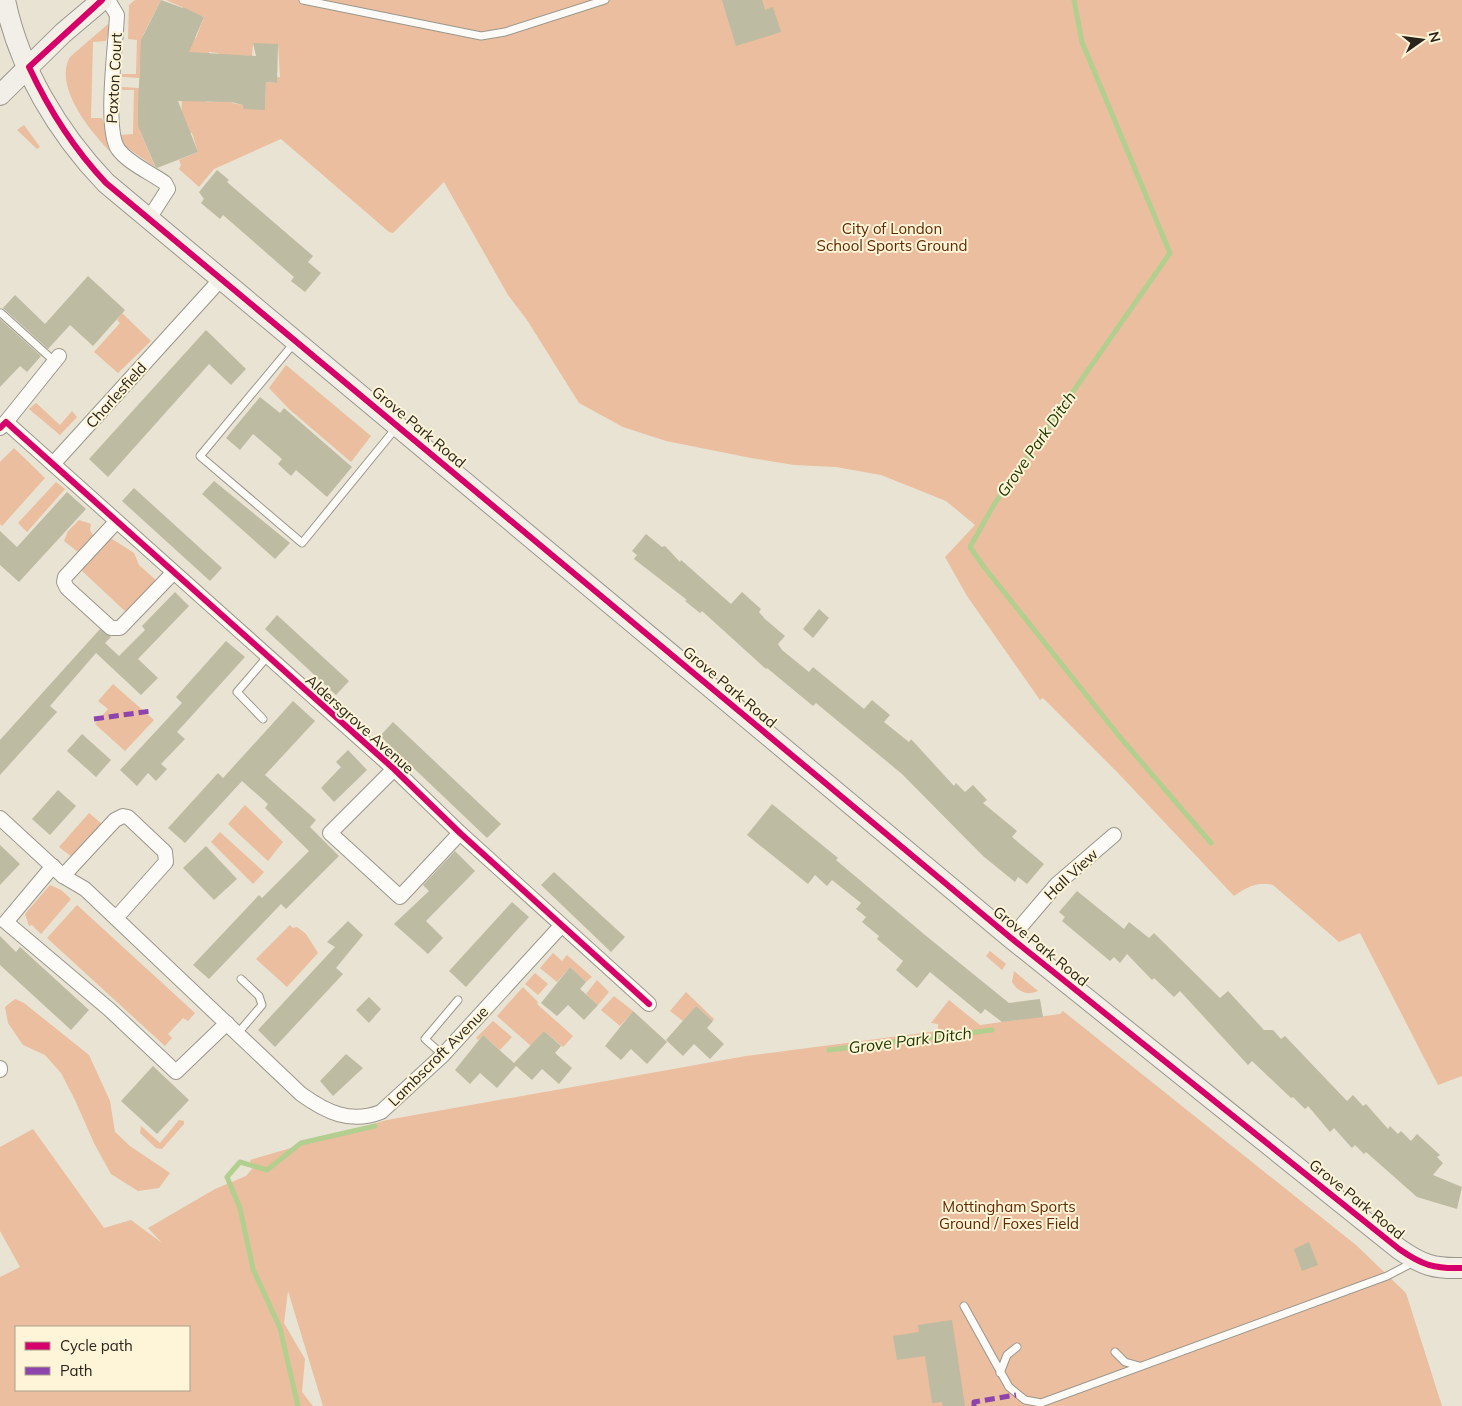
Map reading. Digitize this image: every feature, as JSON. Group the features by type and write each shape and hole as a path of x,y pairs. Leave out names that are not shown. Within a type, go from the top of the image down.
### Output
{"main road":[{"name":"Grove Park Road","path":"6,0 11,28 48,107 85,160 106,182 1011,938 1417,1261 1440,1269 1462,1268"},
{"path":"0,95 102,0"}],"street":[{"name":"Paxton Court","path":"108,0 117,15 111,118 114,140 125,156 165,182 168,189 150,217"},
{"name":"Charlesfield","path":"53,464 221,279"},
{"path":"53,464 3,425 57,359"},
{"name":"Aldersgrove Avenue","path":"53,464 394,769 460,834 649,1004"},
{"path":"116,522 66,577 64,582 67,588 111,628 120,628 173,573"},
{"name":"Aldersgrove Avenue","path":"394,769 330,832 400,897 460,834"},
{"path":"116,918 166,862 165,852 128,817 123,816 115,820 58,871 6,922 110,1010 176,1072 227,1023"},
{"name":"Lambscroft Avenue","path":"0,818 58,871 85,889 301,1094 325,1110 337,1115 355,1118 369,1117 381,1112 443,1055 561,926"},
{"name":"Hall View","path":"1011,938 1057,884 1114,835"}],"lane":[{"path":"304,0 481,36 505,32 605,0"},
{"path":"1,313 57,359"},
{"path":"296,340 200,456 302,542 398,426"},
{"path":"264,719 237,692 267,657"},
{"path":"238,1033 262,1005 259,996 242,978"},
{"path":"443,1055 425,1039 458,1000"},
{"path":"964,1306 1000,1373 1016,1395 1025,1400 1041,1403 1387,1276 1417,1261"},
{"path":"1000,1373 1007,1355 1017,1347"},
{"path":"1115,1352 1125,1362 1139,1366"}],"green space":[{"path":"135,0 161,0 143,35 143,61 140,61 139,78 122,77 122,74 136,74 137,40 128,39 129,5"},
{"name":"City of London School Sports Ground","path":"166,0 1462,0 1462,1076 1438,1085 1360,933 1339,942 1273,885 1262,884 1253,886 1234,896 1118,773 1043,698 1040,700 967,596 945,557 975,525 946,501 881,475 836,467 794,465 666,441 623,427 579,403 527,320 508,295 444,182 393,233 389,232 281,139 214,169 199,187 179,169 181,165 179,160 198,152 192,133 181,123 182,95 208,102 231,100 232,103 243,105 244,109 265,109 266,82 277,83 277,77 280,77 278,44 253,44 252,56 219,55 218,53 209,52 209,54 184,58 193,38 196,38 204,17"},
{"path":"108,24 109,29 106,41 93,42 91,118 102,118 116,157 97,138 78,111 67,83 66,69 70,57"},
{"path":"122,87 139,88 140,131 155,167 122,144 120,135 133,134 134,90 122,90"},
{"path":"24,125 40,147 37,149 17,130"},
{"path":"122,313 151,341 118,373 94,352 120,323 117,320"},
{"path":"286,365 371,436 351,462 289,409 269,388"},
{"path":"36,403 60,425 72,411 77,417 60,435 29,409"},
{"path":"14,448 45,478 2,526 0,524 0,462"},
{"path":"56,482 65,489 27,532 18,523"},
{"path":"79,520 91,524 90,530 94,537 83,551 78,552 64,541 68,531"},
{"path":"109,537 134,553 139,565 157,581 127,613 80,569"},
{"path":"113,684 154,720 125,751 95,724 108,709 98,701"},
{"path":"245,805 283,842 268,861 228,824"},
{"path":"89,813 102,824 72,857 59,847"},
{"path":"220,832 264,872 253,884 211,842"},
{"path":"50,885 61,890 71,899 41,934 32,925 29,926 25,914"},
{"path":"77,905 195,1013 188,1021 183,1018 168,1034 172,1038 165,1046 47,938"},
{"path":"290,925 293,928 297,927 306,934 318,953 287,987 256,959"},
{"path":"990,951 1006,964 1002,970 986,956"},
{"path":"553,953 562,961 567,955 592,977 586,982 570,967 557,982 540,968"},
{"path":"1014,971 1038,991 1027,993 1017,988 1012,982"},
{"path":"535,973 548,984 538,995 525,984"},
{"path":"597,980 609,992 598,1005 586,994"},
{"path":"523,987 538,1002 537,1004 573,1036 563,1047 544,1031 531,1046 497,1016"},
{"path":"686,992 714,1019 713,1021 696,1006 683,1021 670,1011"},
{"path":"614,996 633,1011 620,1026 601,1010"},
{"path":"15,999 24,1003 89,1055 110,1101 115,1132 130,1146 170,1173 159,1188 138,1191 111,1174 61,1073 45,1055 23,1045 8,1023 5,1007"},
{"name":"Mottingham Sports Ground / Foxes Field","path":"949,1000 980,1025 1060,1014 1063,1011 1356,1245 1406,1293 1442,1406 323,1406 288,1291 284,1323 305,1359 302,1392 313,1406 0,1406 0,1277 20,1267 0,1231 0,1147 33,1129 104,1228 131,1220 162,1243 148,1228 215,1189 246,1176 252,1169 250,1160 387,1120 746,1056 938,1031 938,1024 931,1023"},
{"path":"493,1021 512,1037 500,1050 483,1035 478,1040 476,1038"},
{"path":"179,1120 184,1121 184,1124 162,1149 156,1148 140,1133 141,1126 160,1143"}],"building":[{"path":"161,0 183,7 204,17 189,52 256,56 253,43 278,44 277,83 266,82 265,110 243,109 243,105 231,102 178,101 198,152 157,168 138,126 138,105 141,40"},
{"path":"722,0 762,0 765,10 773,7 781,32 736,46"},
{"path":"217,170 229,180 227,182 313,256 308,262 321,273 305,292 291,281 294,277 223,215 220,219 201,203 204,199 199,192"},
{"path":"88,276 125,310 93,346 70,325 48,349 3,308 15,295 45,324"},
{"path":"0,319 41,356 27,372 20,366 0,387"},
{"path":"206,330 246,369 231,385 209,364 108,477 89,459"},
{"path":"260,397 280,413 284,408 352,467 327,497 296,470 291,476 278,464 282,459 253,434 240,450 226,438"},
{"path":"214,481 290,543 275,559 202,494"},
{"path":"134,488 222,568 210,581 122,501"},
{"path":"67,492 86,509 19,582 0,565 0,531 17,547"},
{"path":"646,534 662,547 665,546 680,562 681,560 731,604 742,592 761,609 759,612 765,619 785,636 778,644 782,650 809,672 813,667 864,709 872,700 890,715 884,722 909,742 911,739 954,786 956,783 965,792 973,785 987,800 983,803 1017,831 1012,837 1044,864 1027,884 1018,877 1015,882 983,856 902,774 816,703 813,706 766,669 702,611 700,613 685,601 687,600 634,559 637,555 632,551"},
{"path":"175,592 189,606 138,659 158,678 141,695 96,653 50,706 57,712 0,775 0,740 100,629 111,637 105,643 119,656 145,630 142,626"},
{"path":"819,609 829,618 813,638 803,629"},
{"path":"277,615 349,681 336,695 265,629"},
{"path":"226,641 245,657 177,732 185,739 161,764 167,769 156,781 148,773 137,786 120,770 182,703 176,697"},
{"path":"293,701 315,721 265,775 316,820 310,827 339,856 286,909 281,904 209,979 193,965 259,895 262,898 309,851 265,808 268,804 242,781 185,843 168,828 218,773 223,778"},
{"path":"393,722 501,824 487,838 380,736"},
{"path":"82,734 111,760 96,777 67,751"},
{"path":"348,750 367,770 334,802 321,788 341,767 336,762"},
{"path":"58,790 76,806 50,835 32,819"},
{"path":"772,804 838,858 836,860 925,935 1009,1003 1040,999 1043,1017 1002,1022 985,1009 981,1014 930,972 917,988 896,970 903,961 877,939 879,936 862,922 866,917 856,909 861,903 832,880 827,886 815,875 808,884 747,835"},
{"path":"0,845 20,864 0,885"},
{"path":"206,846 237,879 214,900 183,868"},
{"path":"455,851 475,871 426,921 443,938 428,954 394,924 429,891 423,885"},
{"path":"554,872 625,937 611,952 541,885"},
{"path":"1077,891 1124,929 1129,922 1149,938 1154,933 1220,998 1228,991 1264,1030 1273,1030 1281,1039 1285,1036 1347,1101 1353,1095 1363,1106 1366,1104 1388,1129 1390,1126 1398,1134 1401,1131 1411,1141 1417,1134 1440,1155 1437,1157 1443,1163 1433,1175 1462,1187 1457,1209 1417,1197 1366,1152 1364,1154 1355,1145 1352,1148 1334,1128 1330,1132 1308,1106 1305,1109 1293,1097 1291,1098 1252,1061 1248,1065 1180,991 1174,997 1154,978 1152,980 1127,954 1120,963 1114,957 1110,961 1062,921 1065,917 1059,912"},
{"path":"512,902 529,917 466,987 449,971"},
{"path":"348,921 363,935 336,968 343,974 275,1047 258,1030 335,947 327,942"},
{"path":"0,936 16,952 20,947 89,1010 71,1030 0,965"},
{"path":"570,967 586,982 580,989 598,1005 584,1020 568,1005 557,1016 541,1003"},
{"path":"369,997 381,1009 369,1023 356,1010"},
{"path":"696,1006 713,1021 707,1028 724,1044 710,1059 694,1044 683,1056 666,1040"},
{"path":"633,1011 667,1042 647,1064 631,1049 621,1060 605,1046"},
{"path":"544,1031 561,1046 555,1053 572,1068 559,1084 542,1069 532,1080 516,1066 497,1088 480,1073 470,1084 455,1070 483,1035 514,1063"},
{"path":"346,1054 363,1068 333,1096 320,1081"},
{"path":"153,1066 189,1100 157,1134 121,1101"},
{"path":"1309,1242 1318,1265 1302,1271 1294,1249"},
{"path":"952,1320 965,1406 943,1406 942,1402 932,1403 925,1356 897,1360 893,1336 919,1332 918,1325"}],"waterway":[{"name":"Grove Park Ditch","path":"1074,0 1082,42 1170,253 995,503 970,547 1119,736 1211,843"},
{"name":"Grove Park Ditch","path":"829,1050 992,1030"},
{"name":"Grove Park Ditch","path":"298,1406 280,1328 253,1269 240,1208 227,1177 240,1162 267,1170 301,1143 375,1126"}],"marked path":[{"path":"94,719 151,711"},
{"path":"974,1406 974,1402 1016,1395"}],"cycle path":[{"path":"102,0 29,67 63,128 106,183 1011,938 1399,1249 1429,1265 1444,1268 1462,1268"},
{"path":"0,428 6,422 394,769 460,833 649,1004"}]}
